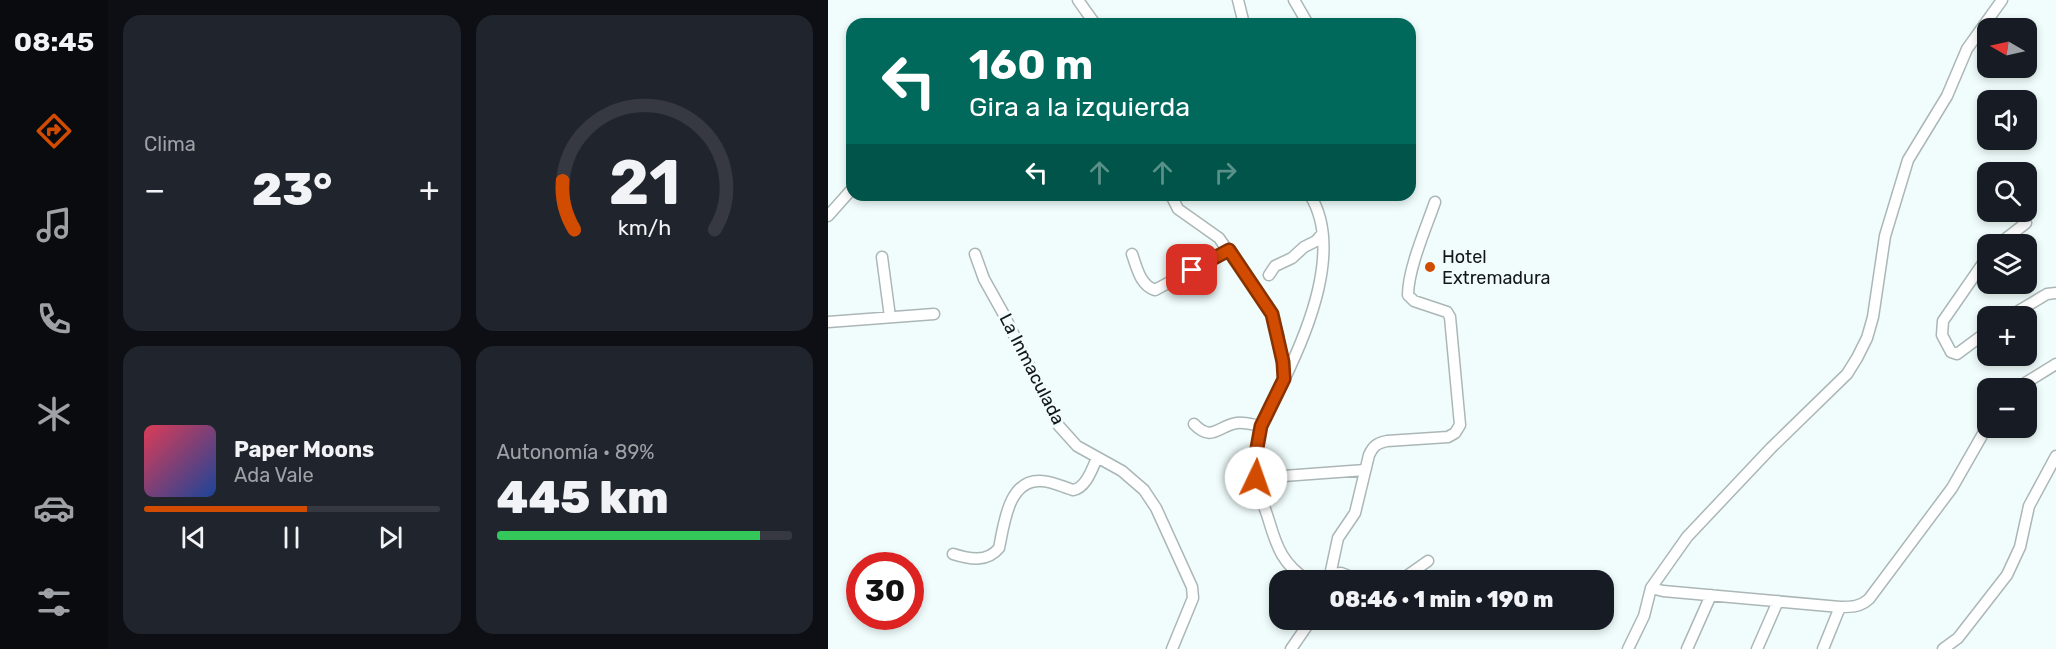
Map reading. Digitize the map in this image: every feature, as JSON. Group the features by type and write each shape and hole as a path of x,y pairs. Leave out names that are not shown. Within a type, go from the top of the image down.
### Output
{"street":[{"path":"1078,0 1088,5"},
{"path":"1238,0 1242,18"},
{"path":"1294,0 1304,18"},
{"path":"1628,649 1644,615 1652,588 1700,522 1847,374 1857,358 1867,338 1873,317 1885,236 1908,160 1947,96 1967,49 2002,0"},
{"path":"828,216 846,196"},
{"path":"1174,201 1178,209 1219,238 1272,314 1281,352 1284,379"},
{"path":"1292,570 1278,551 1256,478 1257,448 1261,426 1310,323 1316,299 1324,251 1319,209 1314,201"},
{"path":"1331,570 1338,538 1355,513 1365,470 1373,448 1379,443 1448,436 1455,433 1460,426 1450,317 1447,312 1414,302 1408,296 1415,261 1435,202"},
{"path":"2012,234 2026,223"},
{"path":"1269,275 1275,266 1316,242 1322,234"},
{"path":"1132,254 1141,279 1147,287 1155,290 1229,250"},
{"name":"La Inmaculada","path":"975,254 981,274 1059,426 1077,446 1122,471 1143,489 1156,508 1192,587 1193,598 1172,649"},
{"path":"882,257 890,317"},
{"path":"1977,272 1943,321 1942,335 1951,352 1957,354 1977,339"},
{"path":"2027,306 2047,294 2056,293"},
{"path":"828,322 934,314"},
{"path":"2033,378 2056,364"},
{"path":"1194,424 1206,433 1216,433 1235,423 1261,426"},
{"path":"1652,588 1855,607 1869,599 1952,488 1981,438"},
{"path":"1943,649 1958,638 2007,574 2020,547 2029,506 2056,456"},
{"path":"953,554 976,559 994,554 999,548 1013,496 1034,481 1043,481 1073,490 1078,489 1097,458"},
{"path":"1256,478 1365,470"},
{"path":"1415,570 1428,561"},
{"path":"1687,649 1712,595"},
{"path":"1757,649 1778,601"},
{"path":"1823,649 1840,607"},
{"path":"1291,649 1304,630"}],"place":[{"name":"Hotel Extremadura","path":"1430,267"}],"route":[{"path":"1192,270 1229,250 1272,314 1281,348 1284,379 1261,426 1257,448 1256,478"}]}
